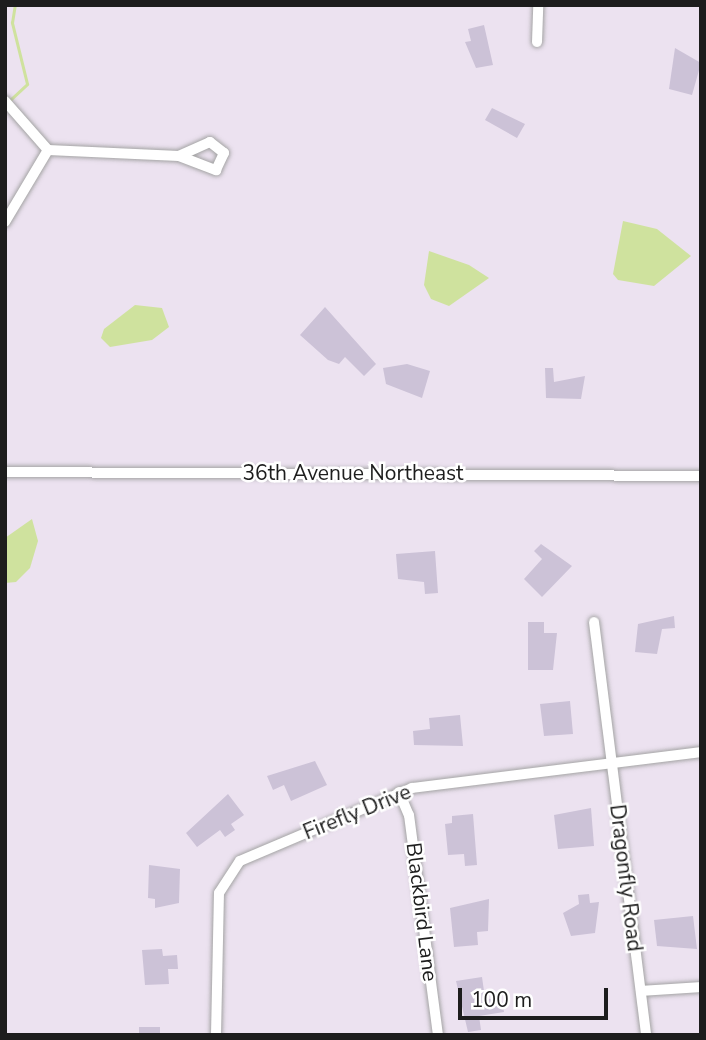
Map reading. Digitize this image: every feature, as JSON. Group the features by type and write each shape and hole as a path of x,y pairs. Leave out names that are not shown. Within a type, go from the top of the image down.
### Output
{"street":[{"path":"537,42 538,5"},
{"path":"5,101 48,150 179,156"},
{"path":"5,222 48,150"},
{"name":"36th Avenue Northeast","path":"5,472 701,477"},
{"name":"Dragonfly Road","path":"594,622 646,1035"},
{"name":"Firefly Drive","path":"216,1035 218,908 230,868 399,792 701,752"},
{"name":"Blackbird Lane","path":"399,792 409,815 438,1035"},
{"path":"641,991 701,987"}],"shaded area":[{"path":"623,221 657,229 691,256 654,286 618,280 613,274"},
{"path":"429,251 469,265 489,278 449,306 431,299 424,285"},
{"path":"135,305 162,308 169,327 152,340 110,347 101,338 104,329"},
{"path":"32,519 38,541 30,568 16,582 5,583 5,538"}],"building":[{"path":"484,25 493,65 476,68 465,42 471,41 468,29"},
{"path":"675,48 701,63 692,95 669,89"},
{"path":"492,108 525,124 517,138 485,120"},
{"path":"325,307 376,364 364,376 345,357 339,364 328,360 300,335"},
{"path":"407,364 430,371 422,398 386,384 383,368"},
{"path":"545,368 553,368 554,382 585,376 581,399 546,398"},
{"path":"541,544 572,566 542,597 524,579 542,559 534,551"},
{"path":"435,551 438,593 425,594 424,582 398,579 396,554"},
{"path":"674,616 675,628 662,629 657,654 635,652 638,624"},
{"path":"528,622 544,622 544,633 557,633 553,670 528,670"},
{"path":"570,701 573,734 544,736 540,704"},
{"path":"460,715 463,746 414,745 413,731 430,729 429,718"},
{"path":"315,761 327,785 291,801 284,785 273,790 267,776"},
{"path":"228,794 244,815 231,824 235,830 225,837 220,830 197,847 186,833"},
{"path":"591,808 594,846 558,849 554,815"},
{"path":"473,814 477,865 465,866 464,854 448,855 445,824 452,823 452,816"},
{"path":"149,865 180,869 179,903 155,908 155,899 148,898"},
{"path":"589,894 590,903 599,902 595,933 571,936 563,913 579,904 578,895"},
{"path":"489,899 488,931 477,932 478,945 454,947 450,908"},
{"path":"693,916 697,949 657,946 654,920"},
{"path":"162,949 163,956 177,955 178,969 168,969 169,984 145,985 142,950"},
{"path":"482,977 485,998 502,1001 504,1012 479,1016 481,1030 468,1032 456,981"},
{"path":"139,1027 160,1027 160,1035 139,1035"}],"waterway":[{"path":"8,102 27,84 12,23 15,5"}]}
